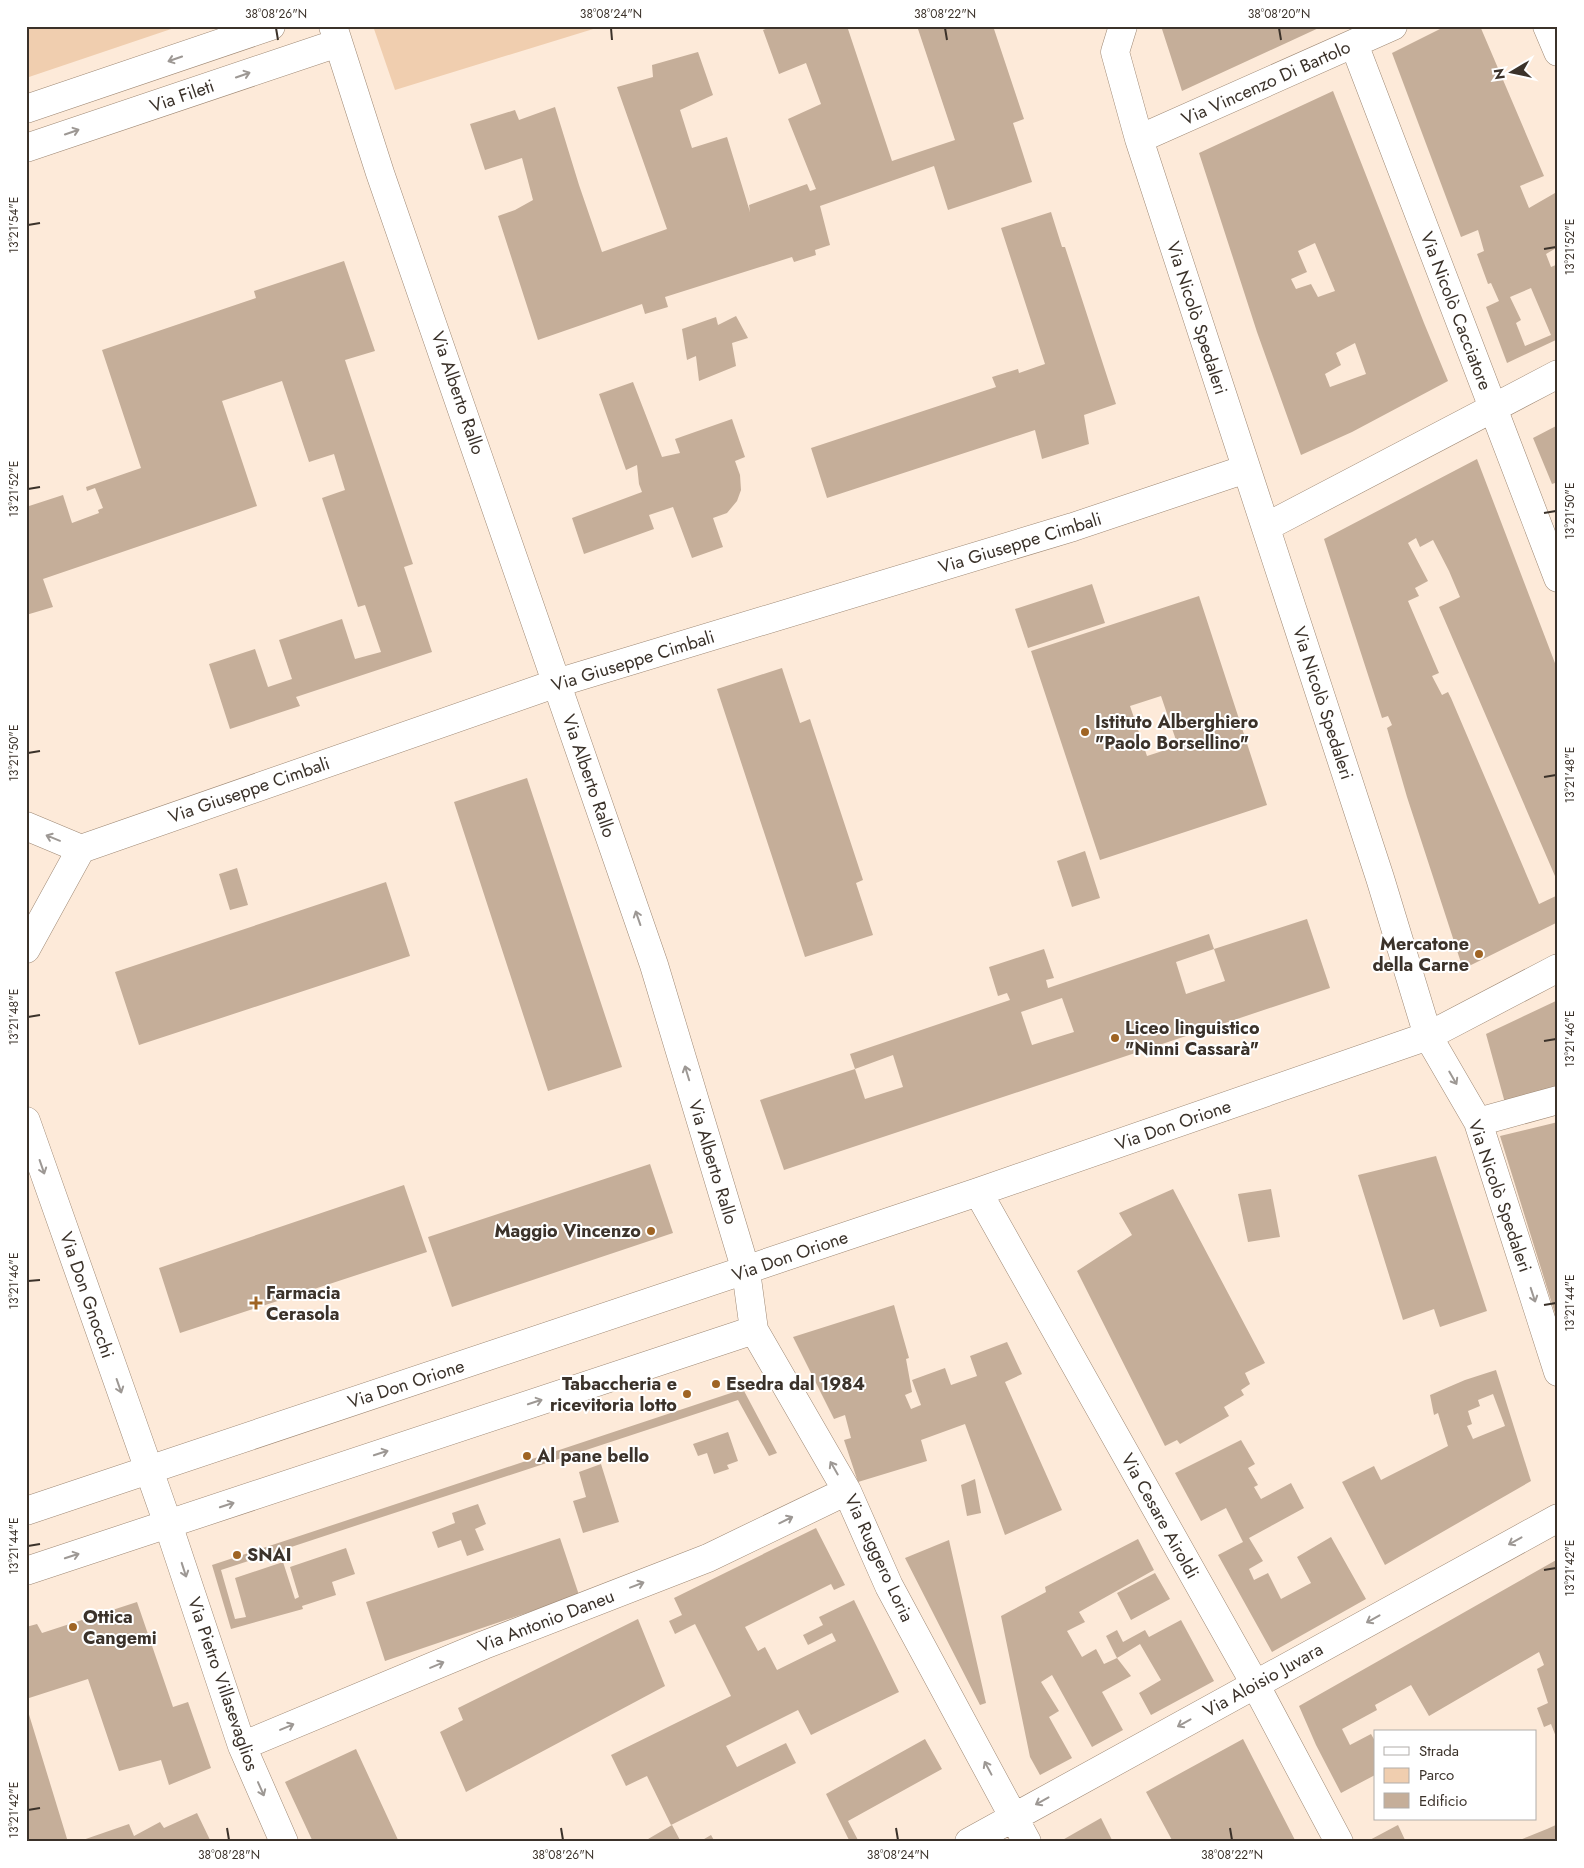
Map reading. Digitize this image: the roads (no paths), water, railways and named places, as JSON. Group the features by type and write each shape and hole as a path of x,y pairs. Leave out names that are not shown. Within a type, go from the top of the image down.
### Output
{"street":[{"path":"26,109 271,26"},
{"name":"Via Nicolò Spedaleri","path":"1123,26 1115,52 1139,139 1380,878 1428,1036 1478,1122 1558,1372"},
{"name":"Via Vincenzo Di Bartolo","path":"1139,139 1393,26"},
{"path":"1547,26 1558,52"},
{"name":"Via Fileti","path":"26,148 335,35 380,173"},
{"name":"Via Nicolò Cacciatore","path":"1354,44 1558,578"},
{"name":"Via Alberto Rallo","path":"380,173 654,965 746,1271"},
{"path":"1266,527 1492,406 1558,374"},
{"name":"Via Giuseppe Cimbali","path":"81,849 557,684 1073,527 1246,469"},
{"path":"26,826 81,849 26,948"},
{"name":"Via Don Orione","path":"26,1511 746,1271 1428,1036 1558,968"},
{"path":"1478,1122 1558,1100"},
{"name":"Via Don Gnocchi","path":"26,1121 149,1469"},
{"name":"Via Cesare Airoldi","path":"978,1192 1255,1684 1339,1842"},
{"name":"Via Ruggero Loria","path":"746,1271 754,1330 847,1491 889,1586 1027,1842"},
{"path":"26,1571 754,1330"},
{"path":"149,1469 168,1524"},
{"name":"Via Antonio Daneu","path":"242,1746 484,1645 708,1558 847,1491"},
{"name":"Via Aloisio Juvara","path":"969,1842 1558,1518"},
{"name":"Via Pietro Villasevaglios","path":"168,1524 242,1746 284,1842"}],"place":[{"name":"Istituto Alberghiero \"Paolo Borsellino\"","path":"1085,732"},
{"name":"Mercatone della Carne","path":"1479,954"},
{"name":"Liceo linguistico \"Ninni Cassarà\"","path":"1115,1038"},
{"name":"Maggio Vincenzo","path":"651,1231"},
{"name":"Farmacia Cerasola","path":"256,1303"},
{"name":"Esedra dal 1984","path":"716,1384"},
{"name":"Tabaccheria e ricevitoria lotto","path":"687,1394"},
{"name":"Al pane bello","path":"527,1456"},
{"name":"SNAI","path":"237,1555"},
{"name":"Ottica Cangemi","path":"73,1627"}]}
